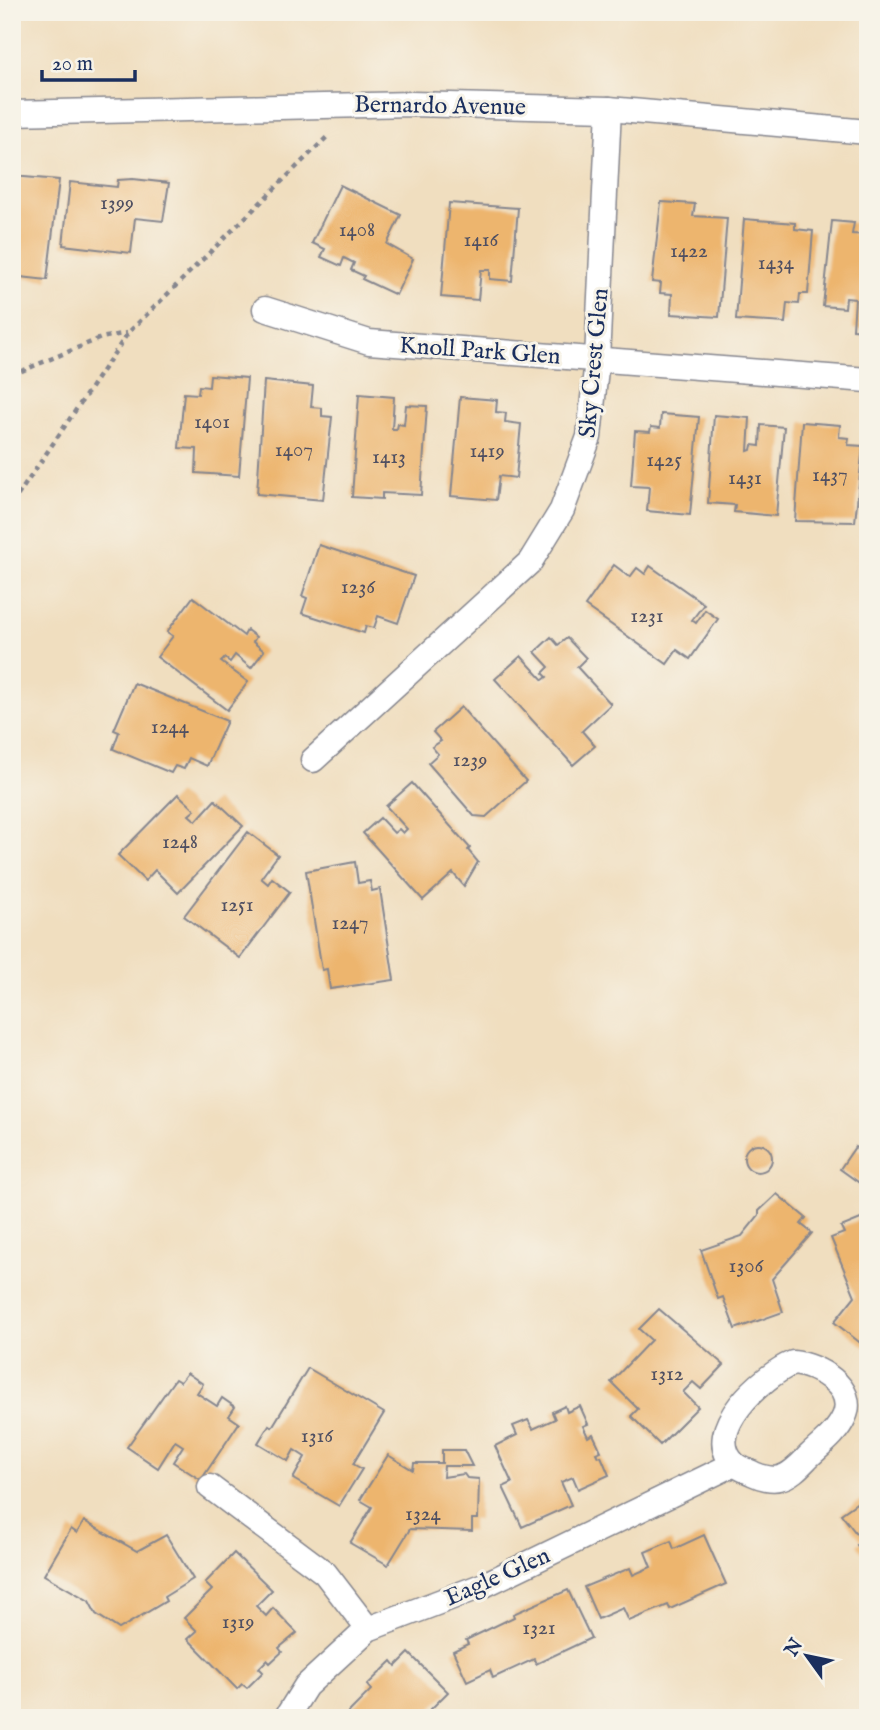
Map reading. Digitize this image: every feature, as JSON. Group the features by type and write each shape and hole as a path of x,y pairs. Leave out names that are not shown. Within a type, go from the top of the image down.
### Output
{"street":[{"name":"Bernardo Avenue","path":"12,113 361,103 609,109 868,132"},
{"name":"Sky Crest Glen","path":"313,760 530,562 562,510 589,437 597,359 609,109"},
{"name":"Knoll Park Glen","path":"265,309 369,342 868,380"},
{"path":"793,1363 809,1365 838,1385 845,1398 846,1414 837,1430 793,1471 779,1479 759,1476 734,1464 727,1448 726,1428 734,1411 777,1369 793,1363"},
{"name":"Eagle Glen","path":"286,1718 306,1686 368,1629 484,1585 734,1464"},
{"path":"210,1487 325,1573 368,1629"}],"path":[{"path":"12,504 128,332 361,103"},
{"path":"12,376 101,338 128,332"}],"building":[{"path":"12,176 59,180 47,280 12,276"},
{"path":"118,180 169,183 163,221 135,218 131,253 63,245 70,182 117,187"},
{"path":"340,185 401,215 387,244 413,259 396,295 362,279 364,276 351,270 354,263 344,258 341,266 321,257 325,249 312,243"},
{"path":"661,202 695,204 693,216 727,218 719,317 671,314 672,294 660,293 661,283 652,282"},
{"path":"449,203 518,208 512,281 490,279 490,270 481,270 478,300 441,297"},
{"path":"744,219 795,223 795,229 813,231 808,294 800,294 799,304 787,303 785,323 736,320"},
{"path":"832,221 854,223 852,234 868,235 868,330 853,329 855,299 846,298 845,308 823,306"},
{"path":"210,375 247,378 239,476 196,473 197,449 179,448 184,393 198,394 199,386 209,387"},
{"path":"264,381 313,386 311,407 322,408 322,416 332,417 323,500 257,494"},
{"path":"359,394 394,397 392,429 397,429 398,424 404,425 406,405 427,406 421,495 382,493 382,499 352,497"},
{"path":"460,397 497,400 496,412 506,413 505,422 521,424 516,478 499,476 496,500 451,496"},
{"path":"661,414 699,417 690,515 647,511 649,487 631,486 635,431 650,432 651,427 660,428"},
{"path":"714,415 750,418 748,451 752,445 760,446 761,425 784,427 776,516 734,512 735,505 708,503"},
{"path":"802,422 840,425 839,437 849,438 848,445 863,446 855,522 795,521"},
{"path":"319,545 414,576 398,623 378,616 374,628 366,626 364,633 302,613 307,598 302,596"},
{"path":"614,565 630,577 637,568 645,574 650,566 704,604 692,620 696,623 705,610 718,619 690,659 677,650 667,664 585,606"},
{"path":"193,597 244,636 247,630 256,637 253,642 264,651 251,668 235,655 230,662 225,658 221,662 248,682 227,710 157,657 173,636 167,632"},
{"path":"551,637 558,645 567,638 586,658 577,667 611,704 582,731 595,746 573,765 495,679 521,656 543,680 547,677 543,673 549,667 535,652"},
{"path":"134,683 227,721 207,766 189,758 184,769 175,766 171,773 113,749 119,732 114,730"},
{"path":"461,707 526,781 486,817 474,816 428,763 438,754 432,747 441,741 433,732"},
{"path":"412,783 470,848 468,850 478,862 464,886 453,873 423,900 363,833 380,818 394,833 399,829 403,833 407,829 386,806"},
{"path":"178,794 195,810 189,815 196,821 215,800 243,826 178,893 155,870 145,881 118,855"},
{"path":"248,832 278,855 261,878 268,884 272,878 290,892 240,958 184,916"},
{"path":"355,862 358,883 370,881 372,891 380,889 394,980 330,989 327,969 322,970 306,871"},
{"path":"758,1144 768,1148 772,1158 768,1168 758,1172 748,1168 744,1158 748,1148"},
{"path":"855,1147 868,1156 868,1174 861,1184 840,1169"},
{"path":"777,1194 806,1218 801,1224 812,1233 772,1279 783,1312 735,1329 723,1297 718,1299 701,1250 742,1236 759,1215 759,1211"},
{"path":"868,1216 868,1349 834,1322 855,1296 831,1238 844,1233 841,1227"},
{"path":"659,1309 724,1365 701,1389 693,1382 683,1392 698,1407 660,1445 631,1416 638,1409 611,1382 651,1340 639,1329"},
{"path":"308,1368 384,1413 353,1464 362,1469 339,1506 293,1479 305,1457 294,1450 288,1461 258,1443 269,1425 272,1427"},
{"path":"187,1373 203,1384 197,1393 217,1406 222,1398 235,1407 229,1416 239,1423 201,1480 173,1462 183,1446 175,1441 158,1468 127,1447 175,1379 180,1382"},
{"path":"565,1406 567,1412 580,1406 588,1424 583,1426 588,1437 593,1434 601,1451 596,1453 598,1457 601,1456 609,1475 578,1489 573,1477 561,1482 571,1505 522,1527 503,1487 512,1483 495,1446 517,1435 513,1426 528,1420 533,1429 555,1419 552,1412"},
{"path":"442,1450 464,1450 472,1466 444,1466 443,1477 464,1474 467,1478 479,1479 478,1519 472,1519 472,1531 410,1529 388,1565 350,1543 372,1507 360,1500 388,1455 413,1470 414,1463 442,1463"},
{"path":"868,1495 868,1560 857,1545 862,1541 841,1514"},
{"path":"84,1521 137,1551 166,1535 193,1579 164,1597 166,1601 119,1629 96,1614 89,1601 44,1575 71,1529 77,1533"},
{"path":"704,1535 726,1584 670,1609 668,1605 629,1621 623,1608 598,1619 584,1587 630,1568 633,1575 651,1567 645,1552 671,1541 674,1549"},
{"path":"234,1553 272,1590 256,1606 266,1616 273,1608 297,1633 279,1648 282,1652 270,1663 267,1660 259,1668 263,1672 247,1688 242,1684 237,1689 188,1639 197,1631 184,1618 212,1590 205,1583"},
{"path":"568,1590 591,1638 536,1664 534,1659 493,1678 490,1670 467,1681 453,1651 468,1644 466,1640 514,1617 513,1614"},
{"path":"409,1653 448,1692 422,1718 343,1718 371,1690 367,1685 392,1661 396,1666"}]}
